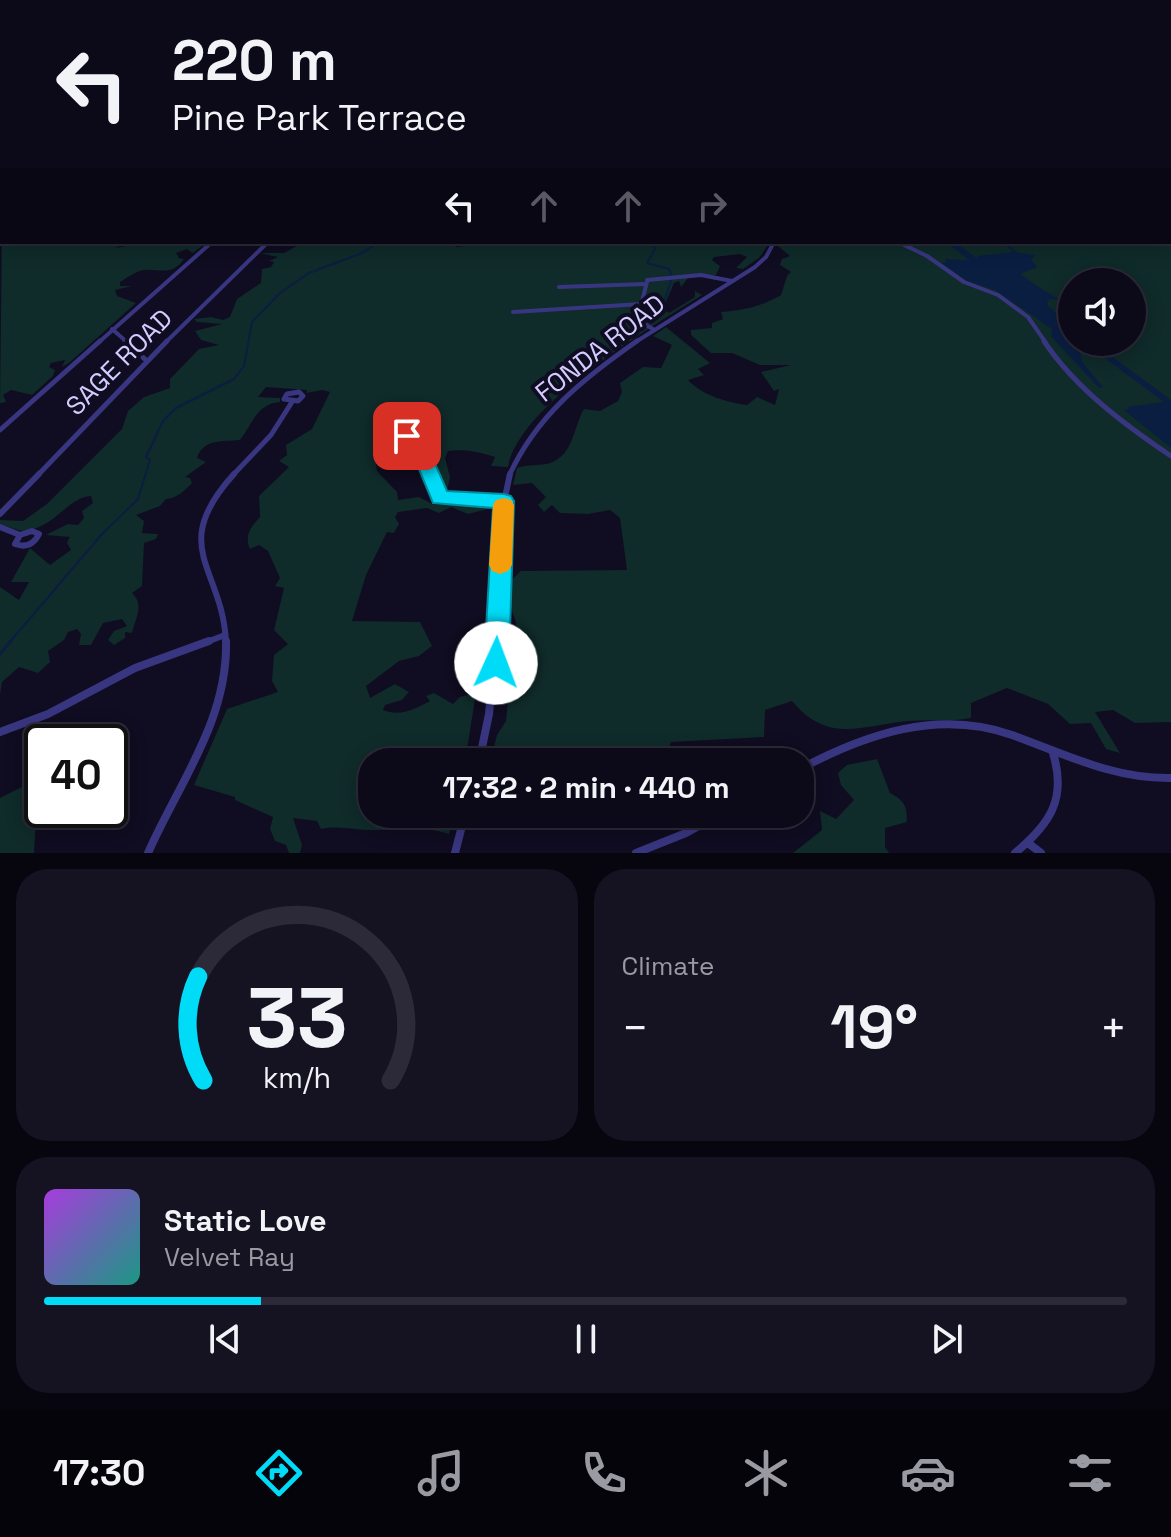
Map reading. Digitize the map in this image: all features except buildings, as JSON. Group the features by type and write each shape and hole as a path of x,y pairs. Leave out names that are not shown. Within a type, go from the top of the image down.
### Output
{"street":[{"path":"0,430 210,244"},
{"name":"SAGE ROAD","path":"0,514 147,361 266,244"},
{"name":"FONDA ROAD","path":"481,748 496,663 504,501 514,463 544,419 592,375 654,329 761,262 773,244"},
{"path":"902,244 927,256 964,282 998,295 1028,317 1062,368 1143,437 1171,456"},
{"path":"559,287 701,275 732,281"},
{"path":"647,281 637,320 654,329"},
{"path":"513,312 641,304"},
{"path":"112,329 147,361"},
{"path":"148,853 196,758 223,692 225,635 220,605 202,570 202,524 223,485 273,437 292,402"},
{"path":"425,467 407,462 397,440 407,436 414,438 440,498 504,501"},
{"path":"0,527 20,535"},
{"path":"0,732 48,714 135,668 225,635"},
{"path":"814,762 853,743 907,725 979,727 996,730 1129,778 1171,778"},
{"path":"1015,853 1047,826 1052,813 1058,767 1053,752"},
{"path":"455,853 461,828"},
{"path":"636,853 695,828"},
{"path":"1028,843 1041,853"}],"green space":[{"path":"2,244 123,244 115,248 136,244 205,244 193,253 187,249 176,253 184,259 175,268 140,271 120,282 120,286 132,286 115,290 117,296 136,303 69,363 62,367 65,360 51,363 49,367 55,370 53,376 32,395 11,390 3,395 6,402 0,403"},
{"path":"769,244 759,258 743,269 736,268 747,257 740,254 714,257 712,260 720,266 716,275 688,278 681,287 679,281 674,283 663,309 669,313 695,297 695,291 702,295 621,348 561,394 517,443 508,467 491,466 495,457 489,455 448,451 445,458 450,477 446,495 426,445 412,421 388,427 373,443 377,471 397,492 398,500 419,497 434,505 490,505 488,509 468,514 451,507 439,513 427,508 398,512 395,517 399,524 394,533 387,532 366,575 352,621 420,622 432,646 419,656 399,661 366,686 370,698 395,684 409,692 402,700 385,705 383,710 395,713 430,701 426,696 434,693 453,704 460,697 476,693 467,748 358,748 358,828 419,828 321,829 317,821 293,818 302,845 300,853 289,853 286,845 275,841 270,829 273,817 235,800 235,797 194,785 227,709 278,692 272,681 274,655 288,644 274,630 284,588 275,586 280,578 268,551 259,545 250,549 248,535 260,517 259,496 289,467 279,461 287,455 286,445 312,429 330,392 307,393 307,390 266,387 258,397 280,398 280,402 260,411 240,440 215,442 204,447 197,458 206,462 185,477 190,478 192,483 160,506 136,515 144,521 142,533 158,534 156,539 144,543 142,586 132,593 139,607 132,633 125,632 125,638 114,645 108,640 114,631 127,626 122,619 103,623 91,645 79,645 81,634 77,629 68,632 64,640 48,651 50,662 38,673 19,667 2,682 0,695 0,587 19,600 29,582 11,582 30,548 50,565 71,550 67,543 70,537 46,535 68,524 78,525 84,518 82,511 93,503 91,496 82,498 45,524 24,531 0,525 0,520 23,521 47,504 122,429 128,411 144,397 170,388 170,379 199,349 219,345 201,340 195,331 222,324 197,322 194,319 211,317 223,320 230,317 237,299 261,283 262,269 271,267 274,262 269,261 278,257 260,253 284,253 297,246 292,245"},
{"path":"779,244 1171,245 1171,722 1135,723 1113,710 1095,712 1120,753 1106,749 1091,723 1070,724 1048,704 1007,688 971,703 971,718 963,719 832,728 805,714 792,701 765,710 764,737 671,742 669,748 494,748 506,721 516,622 507,598 508,583 521,571 627,570 620,518 610,510 588,514 560,513 552,505 544,512 538,505 546,497 532,483 513,485 517,468 558,459 568,447 584,409 600,411 618,401 622,392 620,383 643,367 661,368 672,345 653,336 666,327 710,363 698,369 704,375 688,380 694,386 731,402 747,405 757,397 775,405 779,389 774,391 761,372 791,365 760,365 732,353 711,353 691,335 691,330 712,328 712,323 723,319 721,312 752,307 781,295 791,272 780,265 782,259 790,256"},
{"path":"877,759 890,793 902,801 906,812 907,822 885,828 885,847 889,853 793,853 822,830 820,811 836,819 854,800 841,785 838,773 847,765"},
{"path":"24,786 24,828 35,828 34,853 0,853 0,798"},
{"path":"419,828 450,828 449,834"}],"water":[{"path":"949,244 957,244 978,259 977,256 1014,252 1035,255 1031,260 1037,267 1020,274 1058,298 1049,299 1047,305 1058,315 1058,344 1051,336 1052,329 995,290 967,281 942,263 946,262 945,259 969,260"},
{"path":"1069,356 1081,356 1082,362 1103,387 1099,388"},
{"path":"1102,356 1111,356 1171,400 1171,448 1124,410 1164,402"}],"waterway":[{"path":"9,643 102,534 138,499 150,460 146,457 163,421 176,408 234,379 244,366 252,322 280,293 309,273 362,253 376,244"},
{"path":"654,244 655,249 647,263 669,269 672,276"},
{"path":"1005,244 1016,253"},
{"path":"660,314 671,281"},
{"path":"0,654 11,641"}],"slow traffic":[{"path":"500,565 504,505"}],"route":[{"path":"407,436 417,442 440,498 504,501 496,663"}]}
